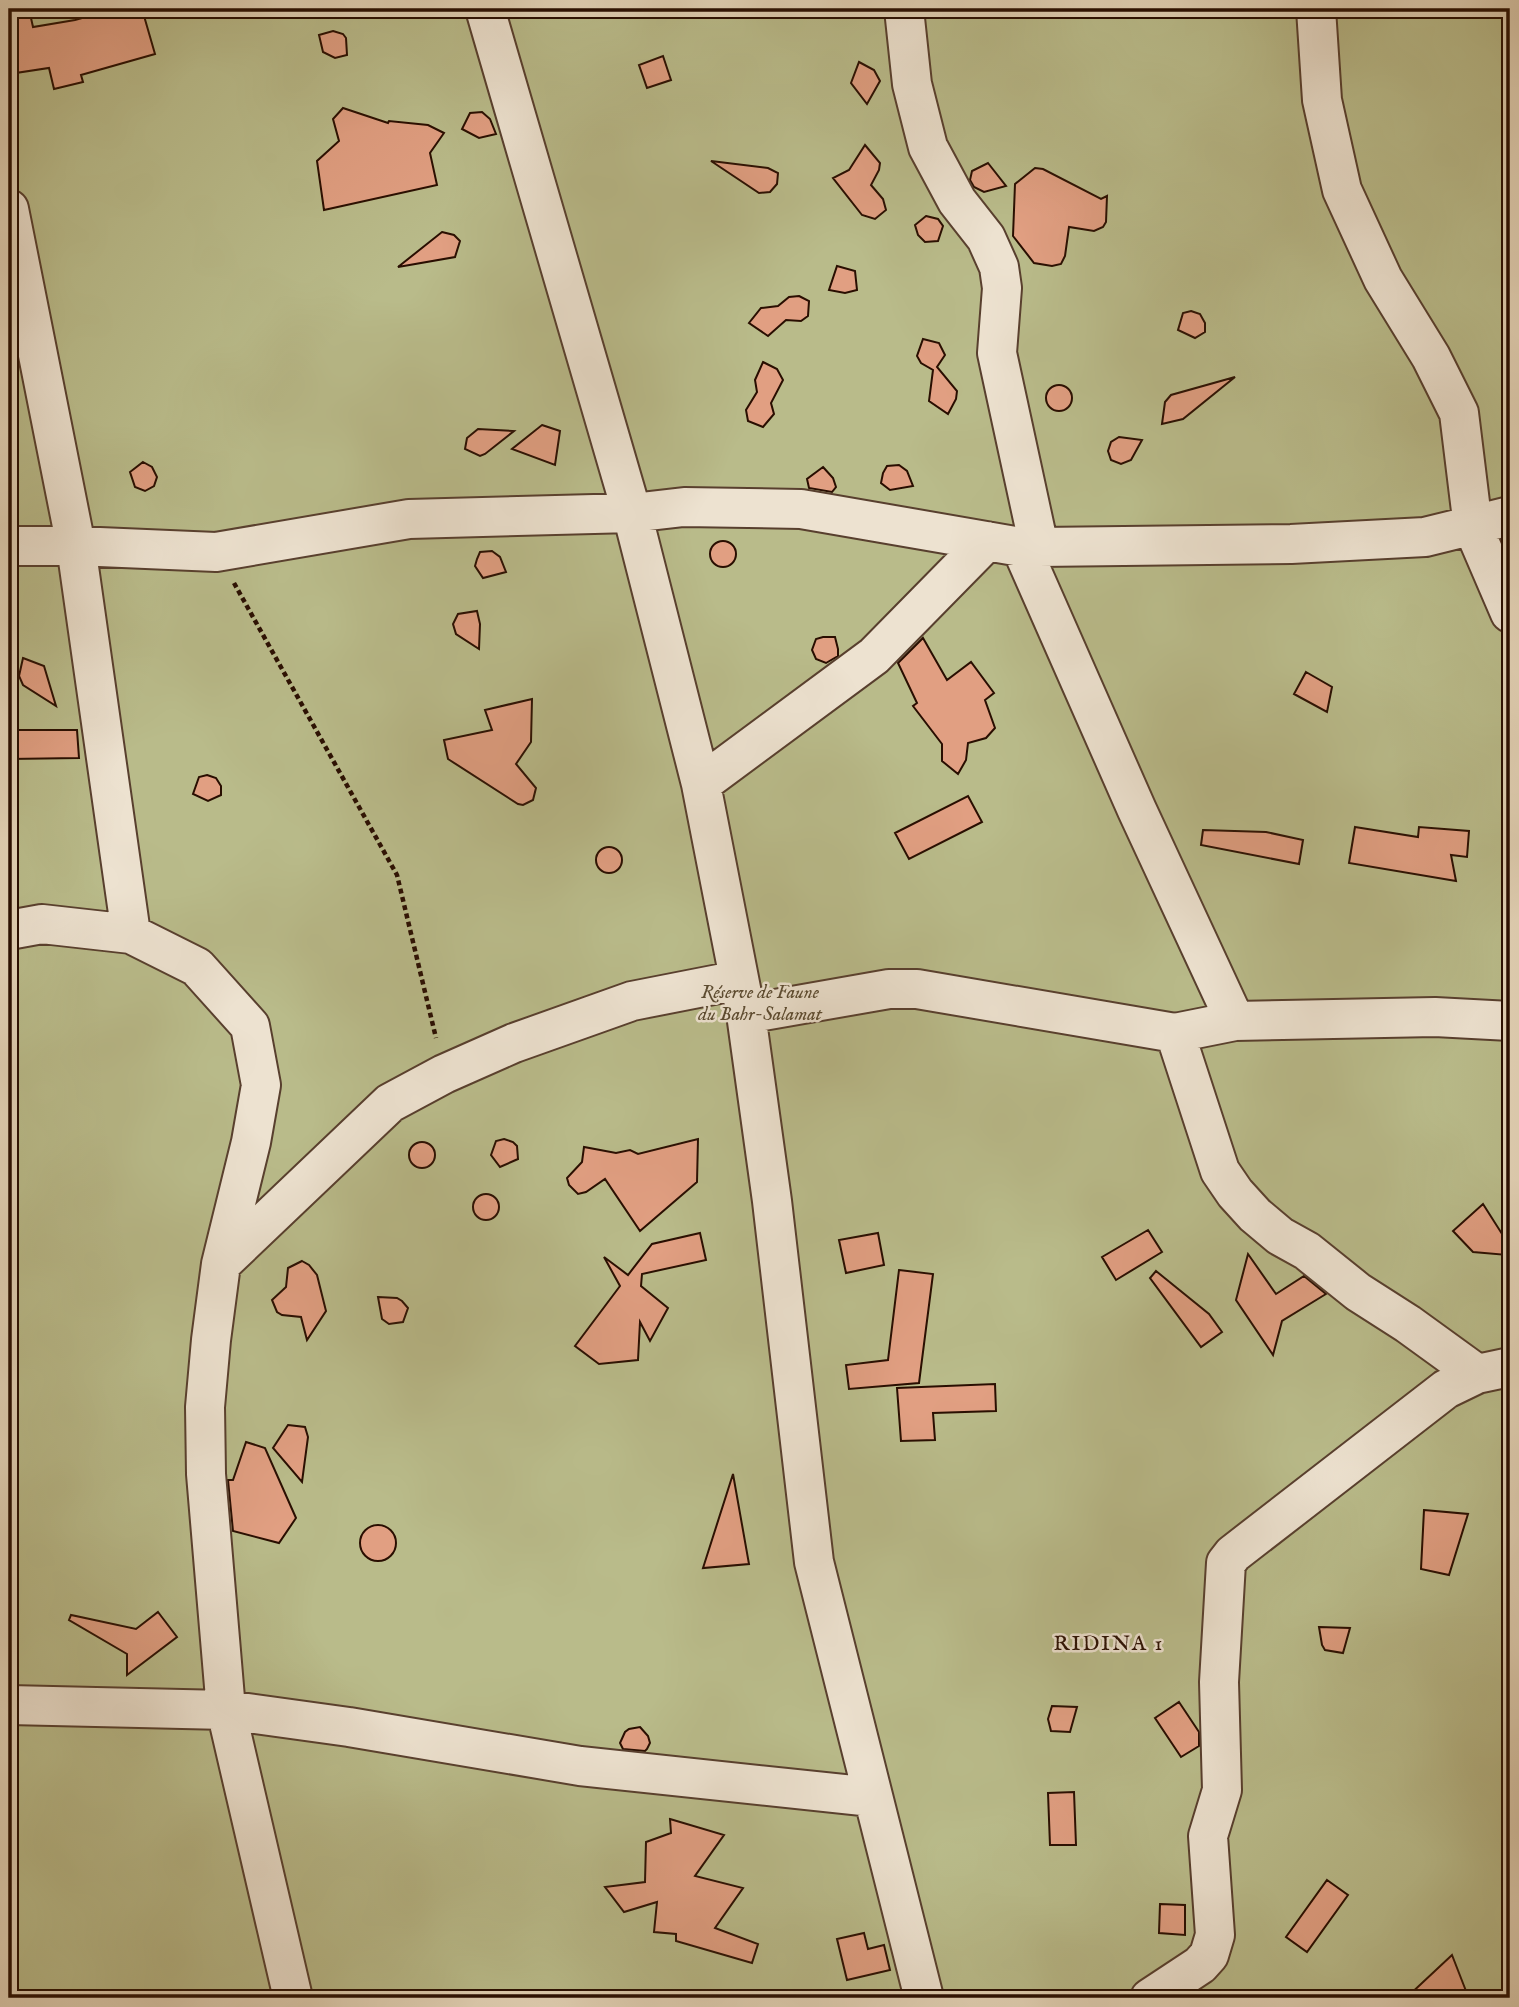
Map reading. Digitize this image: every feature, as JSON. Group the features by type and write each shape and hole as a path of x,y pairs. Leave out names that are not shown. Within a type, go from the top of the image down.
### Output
{"street":[{"path":"485,9 632,513 701,784 742,997 772,1202 814,1563 924,1998"},
{"path":"904,9 912,84 928,147 957,201 986,238 999,267 1002,288 997,353 1016,545 1235,1021"},
{"path":"1317,9 1322,100 1342,190 1383,279 1430,357 1459,413 1474,527 1510,613"},
{"path":"9,209 76,546 131,934"},
{"path":"9,546 216,552 409,519 632,513 684,507 801,509 1016,545 1291,544 1425,537 1510,516"},
{"path":"701,784 874,656 1016,545"},
{"path":"9,930 42,924 131,934 197,967 250,1026 261,1085 251,1142 221,1264 205,1407 206,1474 226,1710 293,1998"},
{"path":"221,1264 390,1103 444,1074 514,1043 632,1002 917,989 1175,1033 1235,1021 1435,1017 1510,1021"},
{"path":"1175,1033 1220,1171 1255,1215 1280,1236 1329,1267 1358,1292 1408,1324 1499,1374"},
{"path":"1150,1998 1200,1965 1209,1955 1215,1935 1208,1836 1222,1790 1220,1682 1226,1563 1233,1554 1446,1389 1499,1374"},
{"path":"9,1705 226,1710 593,1767 872,1797"}],"path":[{"path":"216,552 397,875 444,1074"}],"green space":[{"name":"Réserve de Faune du Bahr-Salamat","path":"9,9 1510,9 1510,1998 9,1998"}],"building":[{"path":"9,9 29,9 33,27 75,20 114,9 142,9 155,54 81,75 83,82 54,89 49,68 9,74"},
{"path":"333,31 346,38 347,55 335,58 323,52 319,35"},
{"path":"663,56 671,80 647,88 639,65"},
{"path":"859,62 874,70 880,81 867,104 851,83"},
{"path":"343,108 388,123 428,125 444,133 430,153 437,185 324,210 317,161 339,141 333,119"},
{"path":"482,112 490,119 496,134 479,138 462,129 470,113"},
{"path":"865,145 880,163 871,185 883,199 886,210 875,219 862,215 833,178 849,170"},
{"path":"711,161 768,168 778,173 777,184 770,192 759,193"},
{"path":"988,163 1006,186 984,192 974,187 970,180 972,171"},
{"path":"1035,168 1043,169 1101,199 1107,196 1106,222 1103,227 1094,231 1069,227 1065,256 1061,264 1052,266 1034,263 1013,236 1015,184"},
{"path":"926,216 938,219 943,226 938,241 925,242 918,235 915,225"},
{"path":"442,232 454,235 460,241 455,257 398,267"},
{"path":"837,266 855,271 857,290 845,293 829,290"},
{"path":"799,296 809,301 808,316 801,321 786,320 768,336 749,323 761,308 778,306 789,297"},
{"path":"1191,311 1200,314 1205,323 1205,332 1195,338 1178,330 1183,313"},
{"path":"923,339 939,343 945,355 937,367 957,391 948,414 929,401 933,370 921,363 917,356"},
{"path":"763,362 777,369 783,380 771,403 774,414 763,427 748,421 746,410 757,392 755,380"},
{"path":"1235,377 1183,419 1162,424 1165,402 1171,395"},
{"path":"1059,385 1068,389 1072,398 1068,407 1059,411 1050,407 1046,398 1050,389"},
{"path":"542,425 560,431 555,465 512,449"},
{"path":"478,429 514,431 480,456 465,449 467,438"},
{"path":"1119,437 1142,440 1131,460 1121,464 1111,460 1108,451 1111,442"},
{"path":"143,462 152,467 157,477 154,486 145,491 135,487 130,472"},
{"path":"899,465 907,471 913,486 890,490 881,483 883,473 887,466"},
{"path":"823,467 833,478 836,487 832,492 809,488 807,479"},
{"path":"723,541 732,545 736,554 732,563 723,567 714,563 710,554 714,545"},
{"path":"492,551 500,557 506,572 483,578 475,566 477,559 480,552"},
{"path":"477,611 480,624 479,649 456,634 453,624 458,614"},
{"path":"835,637 838,649 838,656 826,663 816,659 812,650 816,639"},
{"path":"923,638 947,680 971,662 994,693 985,700 995,728 986,738 968,743 966,760 958,774 942,761 942,744 913,706 917,703 898,663"},
{"path":"23,658 44,666 56,706 23,685 19,676"},
{"path":"1306,672 1332,687 1327,712 1294,694"},
{"path":"532,699 531,742 516,764 536,788 533,800 523,805 448,759 444,740 492,730 485,710"},
{"path":"9,730 77,730 79,758 9,759"},
{"path":"207,775 216,778 221,786 221,795 208,801 193,794 199,777"},
{"path":"968,796 982,822 909,859 895,833"},
{"path":"1355,827 1418,837 1419,827 1469,831 1467,857 1451,855 1456,881 1349,863"},
{"path":"1203,830 1266,832 1303,840 1299,864 1201,845"},
{"path":"609,847 618,851 622,860 618,869 609,873 600,869 596,860 600,851"},
{"path":"504,1139 517,1146 518,1159 500,1167 491,1155 496,1141"},
{"path":"698,1139 697,1182 640,1231 605,1179 586,1192 578,1194 569,1185 567,1178 582,1162 584,1147 616,1153 630,1150 638,1154"},
{"path":"422,1142 431,1146 435,1155 431,1164 422,1168 413,1164 409,1155 413,1146"},
{"path":"486,1194 495,1198 499,1207 495,1216 486,1220 477,1216 473,1207 477,1198"},
{"path":"1483,1204 1504,1237 1507,1255 1473,1252 1453,1231"},
{"path":"1148,1230 1162,1252 1116,1280 1102,1257"},
{"path":"700,1233 706,1260 642,1274 641,1286 668,1308 650,1341 640,1322 638,1360 599,1364 575,1346 620,1286 604,1257 628,1275 652,1244"},
{"path":"878,1233 884,1265 846,1273 839,1240"},
{"path":"1248,1254 1276,1294 1304,1276 1326,1294 1282,1321 1273,1355 1236,1300"},
{"path":"302,1261 317,1275 326,1311 307,1340 301,1317 282,1315 277,1312 272,1300 286,1287 288,1268"},
{"path":"899,1270 933,1274 919,1383 849,1389 846,1365 888,1360"},
{"path":"1156,1271 1209,1314 1222,1332 1201,1347 1150,1278"},
{"path":"378,1297 397,1298 402,1301 408,1308 403,1322 389,1324 382,1319"},
{"path":"995,1384 996,1411 933,1413 935,1440 901,1441 897,1388"},
{"path":"288,1425 305,1427 308,1437 302,1482 273,1448"},
{"path":"246,1442 265,1448 296,1518 279,1543 233,1531 228,1480 233,1480"},
{"path":"733,1474 749,1564 703,1568"},
{"path":"1424,1510 1468,1514 1449,1575 1421,1569"},
{"path":"378,1525 390,1531 396,1543 390,1555 378,1561 366,1555 360,1543 366,1531"},
{"path":"158,1612 177,1637 127,1675 127,1654 69,1620 71,1615 136,1629"},
{"path":"1319,1627 1350,1628 1343,1653 1325,1650"},
{"path":"1179,1702 1199,1732 1199,1746 1181,1757 1155,1718"},
{"path":"1052,1706 1077,1707 1070,1732 1051,1731 1048,1719"},
{"path":"640,1727 648,1736 650,1743 647,1749 623,1749 620,1743 625,1732"},
{"path":"1074,1792 1076,1845 1050,1845 1048,1793"},
{"path":"670,1819 724,1835 695,1876 743,1888 715,1928 758,1944 752,1963 676,1941 676,1934 654,1932 657,1902 624,1912 605,1887 645,1882 646,1842 671,1833"},
{"path":"1327,1880 1348,1895 1307,1952 1286,1937"},
{"path":"1160,1904 1185,1905 1185,1935 1159,1933"},
{"path":"864,1933 868,1949 884,1945 890,1970 847,1980 837,1939"},
{"path":"1452,1955 1466,1991 1454,1998 1406,1998"}],"district":[{"name":"RIDINA 1","path":"1109,1644"}]}
